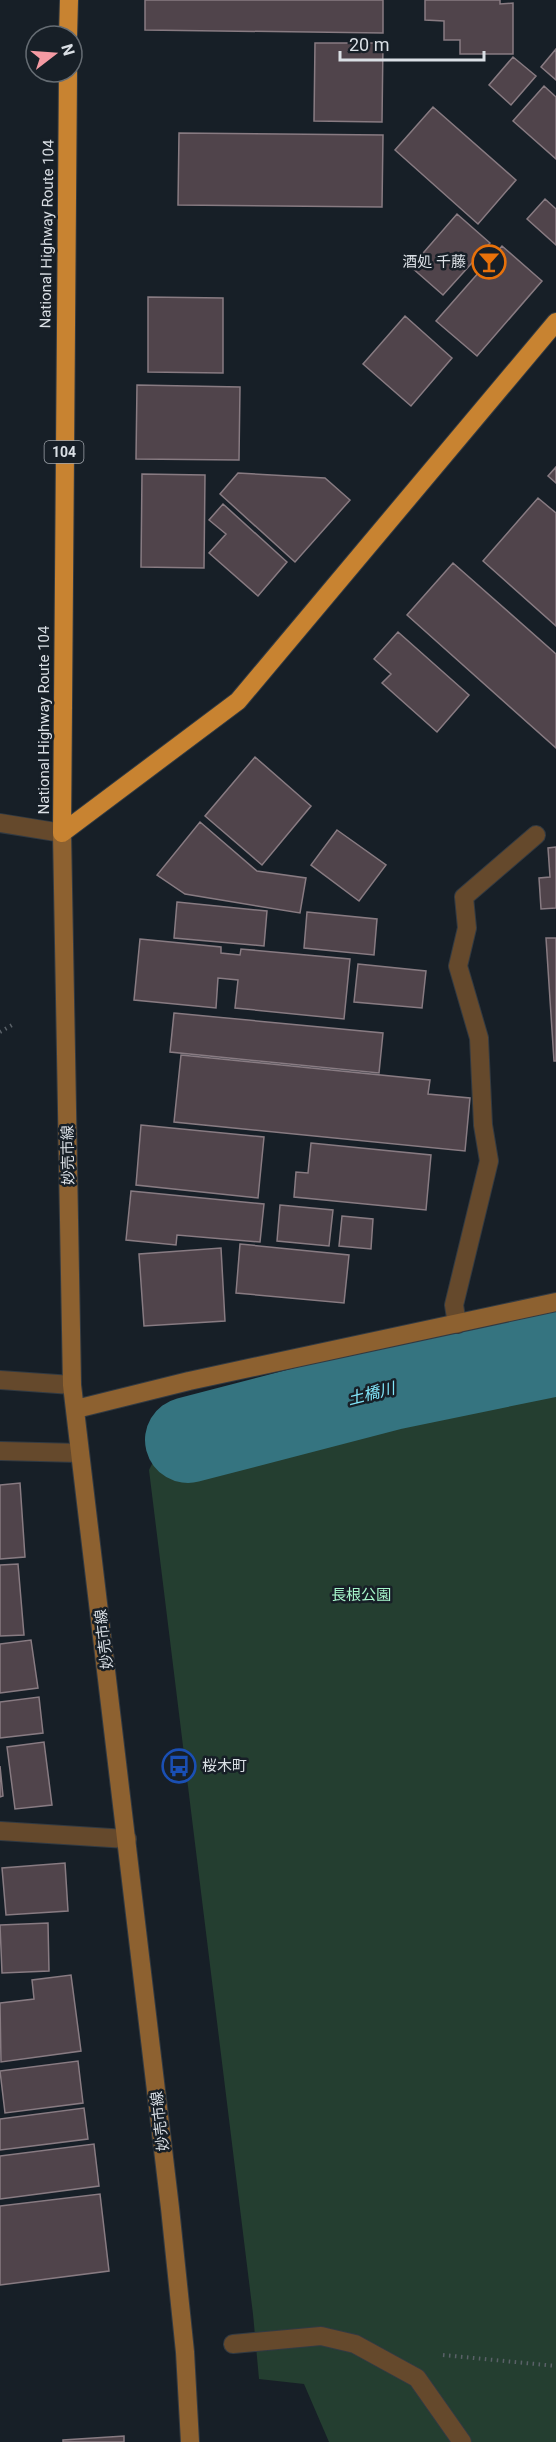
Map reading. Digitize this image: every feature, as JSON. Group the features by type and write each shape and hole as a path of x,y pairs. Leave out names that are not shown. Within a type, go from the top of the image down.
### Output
{"highway":[{"path":"68,24 69,0"},
{"name":"National Highway Route 104","path":"62,833 68,84"},
{"name":"National Highway Route 104","path":"62,833 238,701 556,322"}],"main road":[{"name":"妙売市線","path":"62,833 72,1384 99,1597 172,2230 185,2352 190,2442"},
{"path":"76,1409 189,1381 556,1302"}],"street":[{"path":"0,823 62,833"},
{"path":"457,1324 454,1305 489,1161 483,1125 479,1038 458,966 467,928 464,897 536,835"},
{"path":"0,1380 72,1384"},
{"path":"0,1451 79,1453"},
{"path":"0,1832 127,1839"},
{"path":"233,2344 321,2336 355,2344 417,2378 462,2442"}],"path":[{"path":"0,1032 12,1025"},
{"path":"397,2367 431,2354 556,2366"}],"green space":[{"name":"長根公園","path":"556,1339 556,2442 329,2442 304,2384 259,2379 253,2314 149,1470 164,1440 204,1425 489,1374 499,1352"}],"building":[{"path":"145,0 383,0 383,33 145,30"},
{"path":"425,0 500,0 500,4 513,3 513,54 460,54 460,40 444,40 444,21 425,20"},
{"path":"315,43 383,43 382,122 314,121"},
{"path":"556,49 556,80 541,67"},
{"path":"513,57 536,76 511,105 489,85"},
{"path":"544,86 556,97 556,159 513,121"},
{"path":"433,107 516,180 478,224 395,150"},
{"path":"179,133 383,135 382,207 178,205"},
{"path":"545,199 556,209 556,245 527,219"},
{"path":"457,214 490,243 443,295 411,267"},
{"path":"502,246 542,281 477,356 436,321"},
{"path":"148,297 223,298 223,373 148,372"},
{"path":"405,316 452,358 411,406 363,364"},
{"path":"137,385 240,387 239,460 136,459"},
{"path":"556,467 556,483 548,476"},
{"path":"238,473 325,478 350,500 295,562 220,494"},
{"path":"142,474 205,475 204,568 141,567"},
{"path":"538,498 556,513 556,626 483,561"},
{"path":"223,504 287,562 258,596 209,553 226,534 209,520"},
{"path":"453,563 556,654 556,748 407,615"},
{"path":"398,632 469,695 437,732 382,683 391,674 374,659"},
{"path":"255,757 311,806 262,865 205,816"},
{"path":"200,822 257,871 306,878 300,913 185,894 157,875"},
{"path":"337,830 386,865 359,901 311,865"},
{"path":"556,847 556,908 541,909 539,878 550,877 548,848"},
{"path":"177,902 267,911 264,946 174,938"},
{"path":"307,912 377,919 374,955 304,948"},
{"path":"546,938 556,938 556,1061 554,1061"},
{"path":"140,939 221,947 221,953 240,955 241,949 350,959 344,1019 235,1008 238,980 218,978 216,1008 134,1000"},
{"path":"358,964 426,971 422,1008 354,1002"},
{"path":"174,1013 383,1033 379,1073 170,1052"},
{"path":"181,1055 430,1080 428,1094 470,1098 465,1151 174,1122"},
{"path":"141,1125 264,1137 258,1198 136,1185"},
{"path":"311,1143 431,1155 426,1210 294,1197 296,1172 308,1173"},
{"path":"131,1191 264,1204 260,1242 177,1235 176,1245 126,1240"},
{"path":"280,1205 333,1210 329,1246 277,1241"},
{"path":"342,1216 373,1219 371,1249 339,1246"},
{"path":"240,1244 349,1255 344,1303 236,1293"},
{"path":"221,1248 225,1321 144,1326 139,1254"},
{"path":"20,1483 25,1557 0,1559 0,1485"},
{"path":"18,1564 24,1635 0,1636 0,1565"},
{"path":"31,1640 38,1688 0,1693 0,1644"},
{"path":"39,1697 43,1733 0,1738 0,1702"},
{"path":"44,1742 52,1805 15,1809 7,1747"},
{"path":"0,1766 3,1796 0,1797"},
{"path":"65,1863 68,1911 6,1915 2,1868"},
{"path":"48,1923 49,1971 2,1973 0,1925"},
{"path":"71,1975 81,2051 1,2062 0,2003 34,1999 32,1980"},
{"path":"78,2061 83,2103 5,2113 0,2071"},
{"path":"84,2108 88,2139 0,2150 0,2119"},
{"path":"94,2144 99,2186 0,2199 0,2156"},
{"path":"100,2194 109,2271 0,2285 0,2206"},
{"path":"124,2436 124,2442 63,2442 63,2440"}],"waterway":[{"name":"土橋川","path":"188,1440 392,1387 556,1353"}],"place":[{"name":"酒処 千藤","path":"489,262"},
{"name":"桜木町","path":"179,1766"}]}
